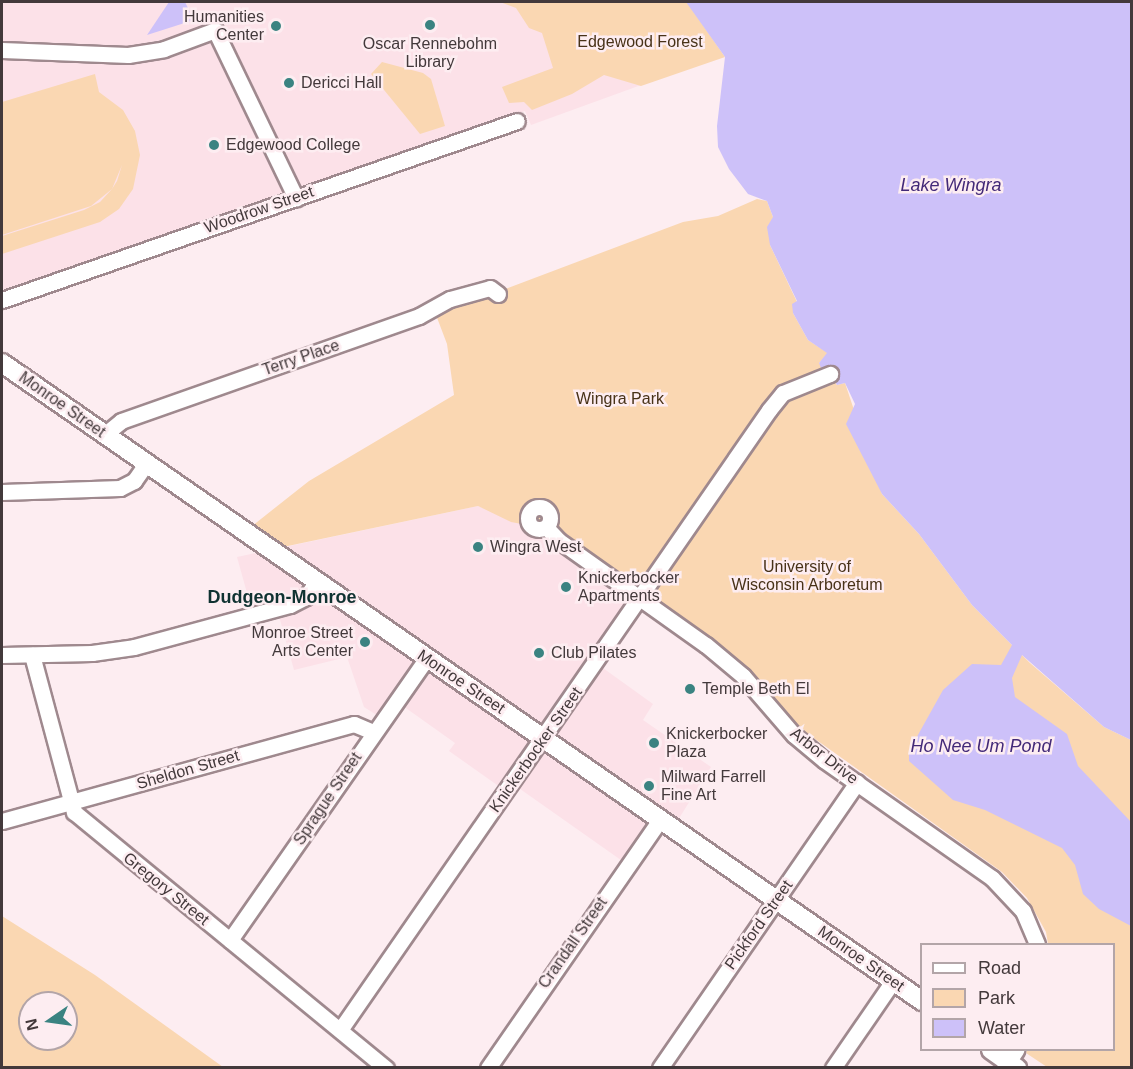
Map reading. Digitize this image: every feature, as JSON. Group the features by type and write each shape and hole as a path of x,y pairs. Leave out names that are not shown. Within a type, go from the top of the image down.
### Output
{"main road":[{"name":"Monroe Street","path":"2,363 920,1000"},
{"path":"993,1051 1011,1062"}],"street":[{"path":"2,50 128,55 164,49 215,30 296,198"},
{"name":"Woodrow Street","path":"2,300 517,121"},
{"name":"Terry Place","path":"104,435 121,421 419,316 450,299 490,288 498,294"},
{"name":"Knickerbocker Street","path":"340,1030 545,739 639,598 783,393 830,374"},
{"path":"2,492 120,488 134,481 146,464"},
{"name":"Arbor Drive","path":"546,527 639,598 706,645 743,676 794,735 1008,892 1023,911 1036,943"},
{"path":"2,655 92,652 183,635 290,605 306,597 316,582"},
{"name":"Gregory Street","path":"32,655 69,804 84,822 386,1068"},
{"name":"Sprague Street","path":"230,940 372,732 426,659"},
{"name":"Sheldon Street","path":"2,821 354,724 372,732"},
{"name":"Pickford Street","path":"660,1068 857,782"},
{"name":"Crandall Street","path":"488,1068 660,820"},
{"path":"833,1068 893,981"}],"shaded area":[{"name":"Edgewood College","path":"2,2 686,2 655,80 531,125 525,111 2,294"},
{"path":"478,506 540,531 639,598 596,663 653,704 643,720 711,767 673,828 661,820 628,865 513,784 507,792 449,751 455,743 396,701 383,719 364,707 347,657 294,670 279,616 255,622 237,557"}],"green space":[{"name":"Edgewood Forest","path":"500,2 687,2 725,57 641,86 604,75 572,94 532,110 524,102 509,103 502,87 553,68 542,33 529,28 516,8"},
{"path":"382,62 423,73 431,79 445,126 420,134 371,74"},
{"path":"95,74 99,92 123,110 135,131 140,155 133,189 119,209 100,222 2,254 2,236 84,210 100,202 112,189 91,206 2,235 2,102"},
{"path":"757,199 767,201 773,217 770,245 797,302 793,313 808,340 828,353 819,363 837,385 845,383 882,494 919,534 972,605 1030,663 1104,727 1131,740 1131,1067 1047,1067 1026,1053 1027,1051 1115,1051 1115,943 1048,943 1046,932 1027,898 1002,872 794,724 651,600 559,531 511,522 478,506 283,547 252,526 309,481 454,395 447,344 436,315 683,222 718,216"},
{"path":"2,916 95,975 223,1067 2,1067"}],"water":[{"path":"169,2 185,2 194,20 147,35"},
{"name":"Lake Wingra","path":"686,2 1131,2 1131,740 1104,727 1022,655 1012,678 1015,697 1067,734 1078,766 1131,822 1131,926 1099,909 1083,894 1075,865 1062,848 985,810 953,800 909,761 909,751 943,690 972,664 1001,665 1012,645 972,605 919,534 882,494 846,424 855,404 845,383 837,385 827,368 821,368 819,363 827,353 808,340 793,313 792,304 797,301 770,245 767,227 773,217 767,201 748,194 729,169 718,147 717,126 725,57"}],"place":[{"name":"Oscar Rennebohm Library","path":"430,25"},
{"name":"Humanities Center","path":"276,26"},
{"name":"Dericci Hall","path":"289,83"},
{"name":"Edgewood College","path":"214,145"},
{"name":"Wingra West","path":"478,547"},
{"name":"Knickerbocker Apartments","path":"566,587"},
{"name":"Monroe Street Arts Center","path":"365,642"},
{"name":"Club Pilates","path":"539,653"},
{"name":"Temple Beth El","path":"690,689"},
{"name":"Knickerbocker Plaza","path":"654,743"},
{"name":"Milward Farrell Fine Art","path":"649,786"}],"district":[{"name":"Dudgeon-Monroe","path":"282,597"}],"park label":[{"name":"Wingra Park","path":"620,399"},
{"name":"University of Wisconsin Arboretum","path":"807,576"}],"water label":[{"name":"Ho Nee Um Pond","path":"981,746"}]}
